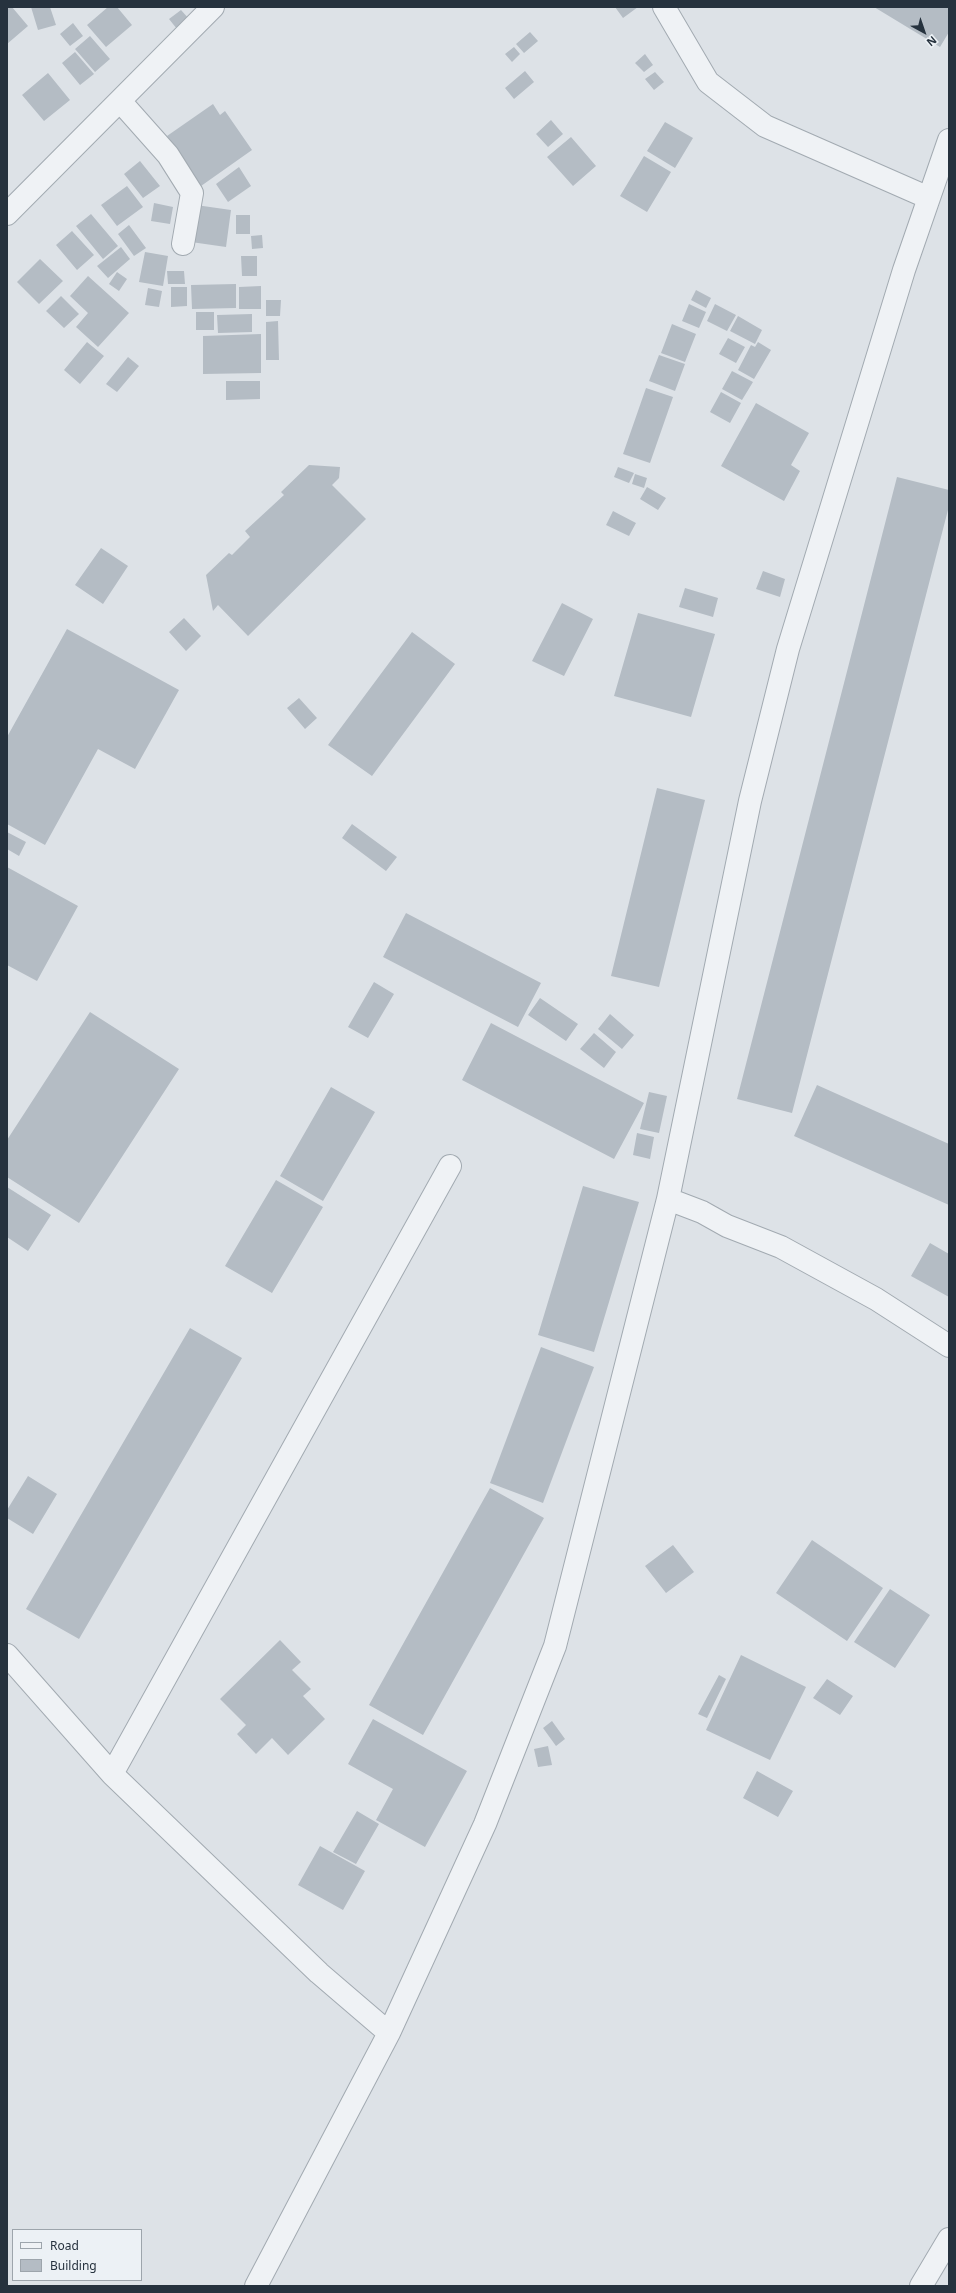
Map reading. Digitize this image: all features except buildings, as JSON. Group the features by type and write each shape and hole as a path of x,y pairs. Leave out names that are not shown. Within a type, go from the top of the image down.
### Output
{"street":[{"path":"7,214 213,7"},
{"path":"664,7 708,82 764,126 929,198"},
{"path":"120,101 168,155 192,192 183,244"},
{"path":"256,2286 389,2033 485,1824 555,1646 668,1199 750,801 788,649 902,278 949,140"},
{"path":"112,1774 450,1166"},
{"path":"668,1199 702,1212 727,1226 781,1247 876,1299 949,1346"},
{"path":"7,1655 112,1774 318,1973 389,2033"},
{"path":"921,2286 949,2238"}]}
